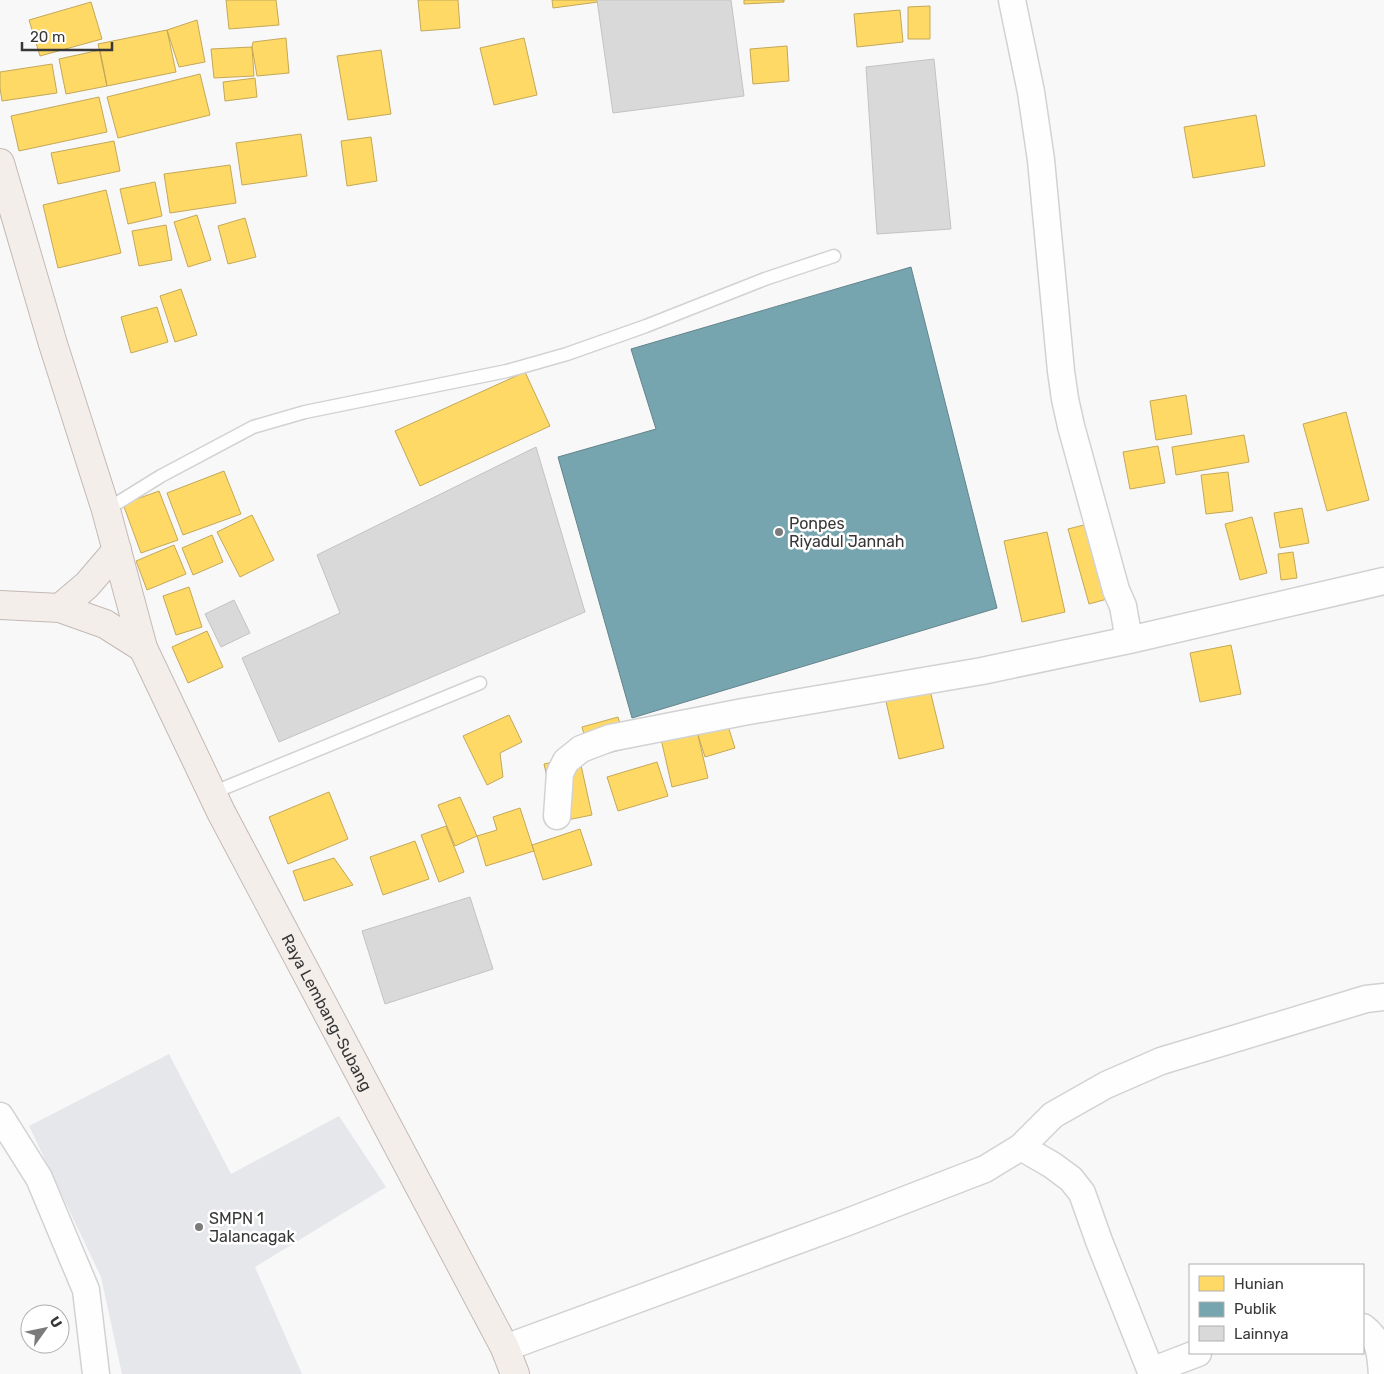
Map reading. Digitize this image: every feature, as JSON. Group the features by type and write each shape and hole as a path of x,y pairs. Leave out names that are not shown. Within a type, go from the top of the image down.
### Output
{"main road":[{"name":"Raya Lembang-Subang","path":"0,163 53,344 106,510 143,648 221,812 505,1348 515,1374"},
{"path":"60,608 87,585 117,550"},
{"path":"0,605 60,608 105,624 143,648"}],"street":[{"path":"1012,0 1031,92 1041,160 1065,398 1116,590 1123,606 1129,640"},
{"path":"557,816 560,772 566,761 581,749 610,738 753,710 982,671 1129,640 1384,581"},
{"path":"505,1348 985,1169 1021,1147 1053,1115 1106,1085 1160,1061 1356,1002 1384,997"},
{"path":"0,1116 39,1178 86,1290 96,1374"},
{"path":"1021,1147 1052,1165 1071,1179 1082,1193 1151,1372 1196,1354"},
{"path":"1372,1330 1380,1352 1382,1374"}],"lane":[{"path":"106,510 162,476 253,427 305,412 507,371 567,354 646,326 765,279 834,256"},
{"path":"212,792 480,683"}],"shaded area":[{"name":"SMPN 1 Jalancagak","path":"169,1054 231,1174 339,1116 386,1187 255,1267 302,1374 122,1374 101,1277 29,1126"}],"building: Hunian":[{"path":"226,0 276,0 279,25 229,29"},
{"path":"418,0 458,0 460,28 421,31"},
{"path":"552,0 598,0 598,2 553,8"},
{"path":"744,0 784,0 784,2 744,4"},
{"path":"91,2 102,39 40,56 29,20"},
{"path":"930,6 930,39 908,39 908,7"},
{"path":"900,10 903,42 857,47 854,14"},
{"path":"197,20 205,62 179,67 167,30"},
{"path":"167,30 176,72 107,86 98,44"},
{"path":"286,38 289,73 257,76 252,47 253,42"},
{"path":"524,38 537,95 494,105 480,48"},
{"path":"787,46 789,81 753,84 750,49"},
{"path":"252,47 254,76 214,78 211,49"},
{"path":"100,50 107,86 66,94 59,59"},
{"path":"381,50 391,114 348,120 337,56"},
{"path":"52,64 57,93 2,101 0,72"},
{"path":"200,74 210,115 118,138 107,97"},
{"path":"255,78 257,97 225,101 223,82"},
{"path":"99,97 107,132 19,151 11,116"},
{"path":"1256,115 1265,166 1193,178 1184,127"},
{"path":"301,134 307,176 242,185 236,143"},
{"path":"371,137 377,181 347,186 341,141"},
{"path":"114,141 120,171 58,184 51,153"},
{"path":"230,165 236,203 170,213 164,174"},
{"path":"155,182 162,216 128,224 120,189"},
{"path":"106,190 121,253 58,268 43,205"},
{"path":"197,215 211,260 188,267 174,222"},
{"path":"245,218 256,257 228,264 218,226"},
{"path":"166,225 172,260 139,266 132,231"},
{"path":"181,289 197,335 175,342 160,296"},
{"path":"157,307 168,342 131,353 121,317"},
{"path":"525,372 550,426 420,486 395,431"},
{"path":"1186,395 1192,434 1156,440 1150,401"},
{"path":"1346,412 1369,500 1327,511 1303,424"},
{"path":"1244,435 1249,462 1176,475 1172,447"},
{"path":"1158,446 1165,483 1130,489 1123,452"},
{"path":"224,471 241,514 183,535 167,493"},
{"path":"1228,472 1233,511 1206,514 1201,475"},
{"path":"159,491 178,540 141,553 123,504"},
{"path":"1302,508 1309,543 1280,548 1274,513"},
{"path":"252,515 274,560 240,577 217,532"},
{"path":"1252,517 1267,573 1240,580 1225,524"},
{"path":"1108,519 1129,593 1089,604 1068,529"},
{"path":"1047,532 1065,612 1022,622 1004,541"},
{"path":"212,535 223,562 193,575 182,548"},
{"path":"174,545 186,574 147,590 136,561"},
{"path":"1293,552 1297,578 1281,580 1278,554"},
{"path":"189,587 202,627 176,635 163,596"},
{"path":"207,631 223,667 188,683 172,647"},
{"path":"1231,645 1241,694 1200,702 1190,653"},
{"path":"929,686 944,748 899,759 885,697"},
{"path":"509,715 522,742 500,753 503,777 487,785 463,736"},
{"path":"618,717 627,748 591,758 582,727"},
{"path":"728,726 735,748 705,757 698,735"},
{"path":"697,731 708,778 672,787 661,739"},
{"path":"579,756 592,815 557,822 544,764"},
{"path":"657,762 668,796 618,811 607,777"},
{"path":"329,792 348,839 288,864 269,817"},
{"path":"460,797 477,836 455,846 438,805"},
{"path":"520,808 534,851 486,866 477,836 497,830 493,817"},
{"path":"446,826 464,872 439,882 421,835"},
{"path":"580,829 592,865 543,880 532,845"},
{"path":"415,841 429,879 383,895 370,857"},
{"path":"334,858 353,885 304,901 293,871"}],"building: Publik":[{"name":"Ponpes Riyadul Jannah","path":"911,267 997,608 632,718 558,457 656,429 631,349"}],"building: Lainnya":[{"path":"597,0 731,0 744,96 613,113"},
{"path":"934,59 951,229 877,234 866,67"},
{"path":"536,447 585,612 279,742 242,658 340,613 317,555"},
{"path":"234,600 250,633 221,647 205,614"},
{"path":"470,897 493,969 385,1004 362,931"}],"place":[{"name":"Ponpes Riyadul Jannah","path":"779,532"},
{"name":"SMPN 1 Jalancagak","path":"199,1227"}]}
